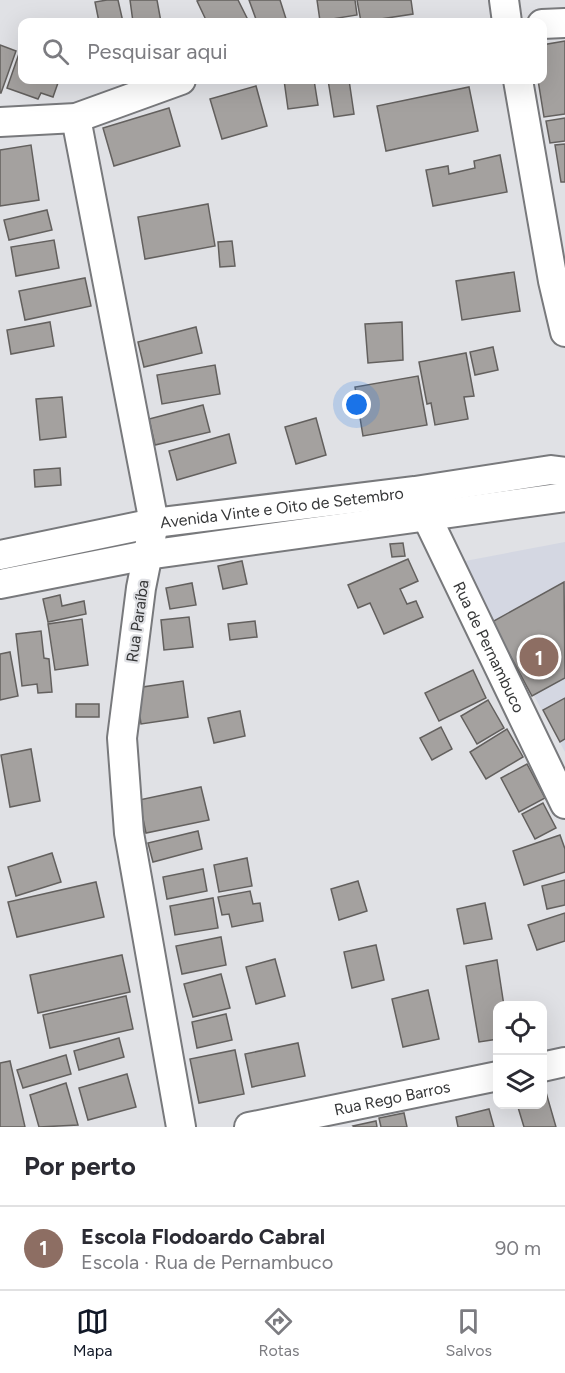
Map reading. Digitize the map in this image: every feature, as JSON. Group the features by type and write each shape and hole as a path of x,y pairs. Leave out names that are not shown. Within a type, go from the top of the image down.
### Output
{"street":[{"path":"504,0 506,18"},
{"path":"547,24 565,23"},
{"path":"0,122 76,118 170,84"},
{"path":"519,84 553,281 565,332"},
{"name":"Rua Paraíba","path":"76,118 154,523 147,555 122,738 129,833 181,1127"},
{"name":"Avenida Vinte e Oito de Setembro","path":"0,584 421,504 551,470 565,472"},
{"name":"Avenida Vinte e Oito de Setembro","path":"0,555 154,523 565,496"},
{"name":"Rua de Pernambuco","path":"421,504 565,804"},
{"path":"547,1066 565,1062"},
{"name":"Rua Rego Barros","path":"249,1127 493,1077"}],"shaded area":[{"path":"565,542 565,752 460,562"}],"building":[{"path":"118,0 122,18 98,18 95,2"},
{"path":"130,0 157,0 160,18 132,18"},
{"path":"238,0 247,18 205,18 197,1"},
{"path":"249,0 280,0 286,18 256,18"},
{"path":"317,0 355,0 357,15 320,18"},
{"path":"357,0 411,0 413,14 387,18 360,18"},
{"path":"565,41 565,114 544,117 539,84 547,84 547,44"},
{"path":"0,45 16,51 1,93 0,93"},
{"path":"18,56 18,84 58,84 53,97 41,93 38,99 7,88"},
{"path":"285,84 315,84 318,105 288,109"},
{"path":"329,84 350,84 354,114 334,117"},
{"path":"256,86 267,126 222,139 210,99"},
{"path":"469,87 478,131 386,151 377,106"},
{"path":"169,108 180,146 114,166 103,128"},
{"path":"565,118 565,141 550,143 546,121"},
{"path":"565,144 565,182 561,182 555,145"},
{"path":"31,145 39,200 0,206 0,150"},
{"path":"500,155 507,192 433,206 426,170 448,166 449,174 475,168 474,161"},
{"path":"208,204 215,246 145,259 138,217"},
{"path":"47,210 52,230 9,240 4,220"},
{"path":"54,240 59,268 16,276 11,247"},
{"path":"232,241 235,266 220,267 218,242"},
{"path":"514,272 520,311 462,320 456,281"},
{"path":"85,278 91,306 25,320 19,291"},
{"path":"50,322 54,346 11,354 7,330"},
{"path":"402,322 403,360 368,363 365,324"},
{"path":"196,327 202,353 144,367 138,342"},
{"path":"493,347 498,370 475,375 470,352"},
{"path":"466,353 474,396 464,397 468,419 435,425 431,403 427,404 419,362"},
{"path":"215,365 220,394 162,404 157,375"},
{"path":"418,376 427,425 363,436 355,387"},
{"path":"62,397 66,437 40,440 36,399"},
{"path":"203,405 210,432 155,445 149,419"},
{"path":"316,418 326,455 296,464 285,427"},
{"path":"229,434 236,463 177,480 169,451"},
{"path":"60,468 61,485 35,487 34,470"},
{"path":"403,543 405,556 392,557 390,544"},
{"path":"408,559 418,581 400,589 407,604 416,601 423,617 384,634 370,603 358,608 348,585"},
{"path":"242,561 247,584 223,589 218,566"},
{"path":"564,582 565,678 532,696 492,622"},
{"path":"192,583 196,605 170,609 166,588"},
{"path":"60,595 62,606 84,601 86,614 48,622 43,599"},
{"path":"189,617 193,647 164,650 161,620"},
{"path":"82,619 88,665 55,670 48,624"},
{"path":"255,621 257,637 230,640 228,624"},
{"path":"41,631 44,658 49,659 52,692 38,693 37,684 22,686 16,634"},
{"path":"10,652 18,696 0,700 0,654"},
{"path":"473,670 486,698 439,721 425,693"},
{"path":"183,681 188,717 141,724 136,688"},
{"path":"565,698 565,739 560,742 543,710"},
{"path":"488,700 504,728 477,744 461,716"},
{"path":"76,704 99,704 99,717 76,717"},
{"path":"240,711 245,736 214,743 208,718"},
{"path":"441,727 452,749 432,760 420,738"},
{"path":"507,729 523,757 486,779 470,752"},
{"path":"31,749 40,801 10,807 1,755"},
{"path":"527,764 545,798 519,812 501,778"},
{"path":"201,787 209,820 146,833 139,800"},
{"path":"543,803 556,828 535,839 522,814"},
{"path":"198,831 202,849 153,862 148,843"},
{"path":"560,835 565,849 565,872 524,885 513,851"},
{"path":"52,853 61,882 16,896 8,867"},
{"path":"247,858 252,886 219,892 214,865"},
{"path":"203,869 207,891 167,899 163,877"},
{"path":"565,880 565,905 547,909 542,886"},
{"path":"358,881 367,911 339,920 331,889"},
{"path":"96,882 104,917 17,937 8,902"},
{"path":"250,891 253,904 260,903 263,921 232,927 229,914 222,915 218,897"},
{"path":"213,898 218,928 175,935 170,906"},
{"path":"485,903 492,939 464,944 457,909"},
{"path":"565,913 565,941 537,950 528,925"},
{"path":"221,937 226,965 182,974 176,946"},
{"path":"376,945 384,980 352,988 344,952"},
{"path":"122,955 130,992 38,1013 30,975"},
{"path":"275,959 285,996 256,1004 246,967"},
{"path":"497,960 503,1001 493,1001 493,1040 479,1042 466,966"},
{"path":"221,974 230,1008 193,1017 184,984"},
{"path":"428,990 439,1039 403,1047 392,999"},
{"path":"126,996 133,1029 50,1048 43,1015"},
{"path":"226,1014 232,1040 197,1048 192,1022"},
{"path":"119,1038 124,1057 79,1070 74,1051"},
{"path":"298,1043 305,1076 252,1087 245,1054"},
{"path":"235,1050 244,1094 199,1103 190,1059"},
{"path":"66,1055 71,1074 23,1088 17,1070"},
{"path":"10,1061 25,1127 0,1127 0,1063"},
{"path":"127,1074 136,1107 88,1120 79,1088"},
{"path":"66,1083 78,1125 39,1127 30,1095"},
{"path":"547,1096 556,1127 524,1127 519,1109 547,1109"},
{"path":"489,1109 494,1127 458,1127 456,1117"},
{"path":"404,1113 407,1127 381,1127 379,1118"},
{"path":"376,1121 377,1127 353,1126"}],"place":[{"name":"Escola Flodoardo Cabral","path":"539,657"}]}
